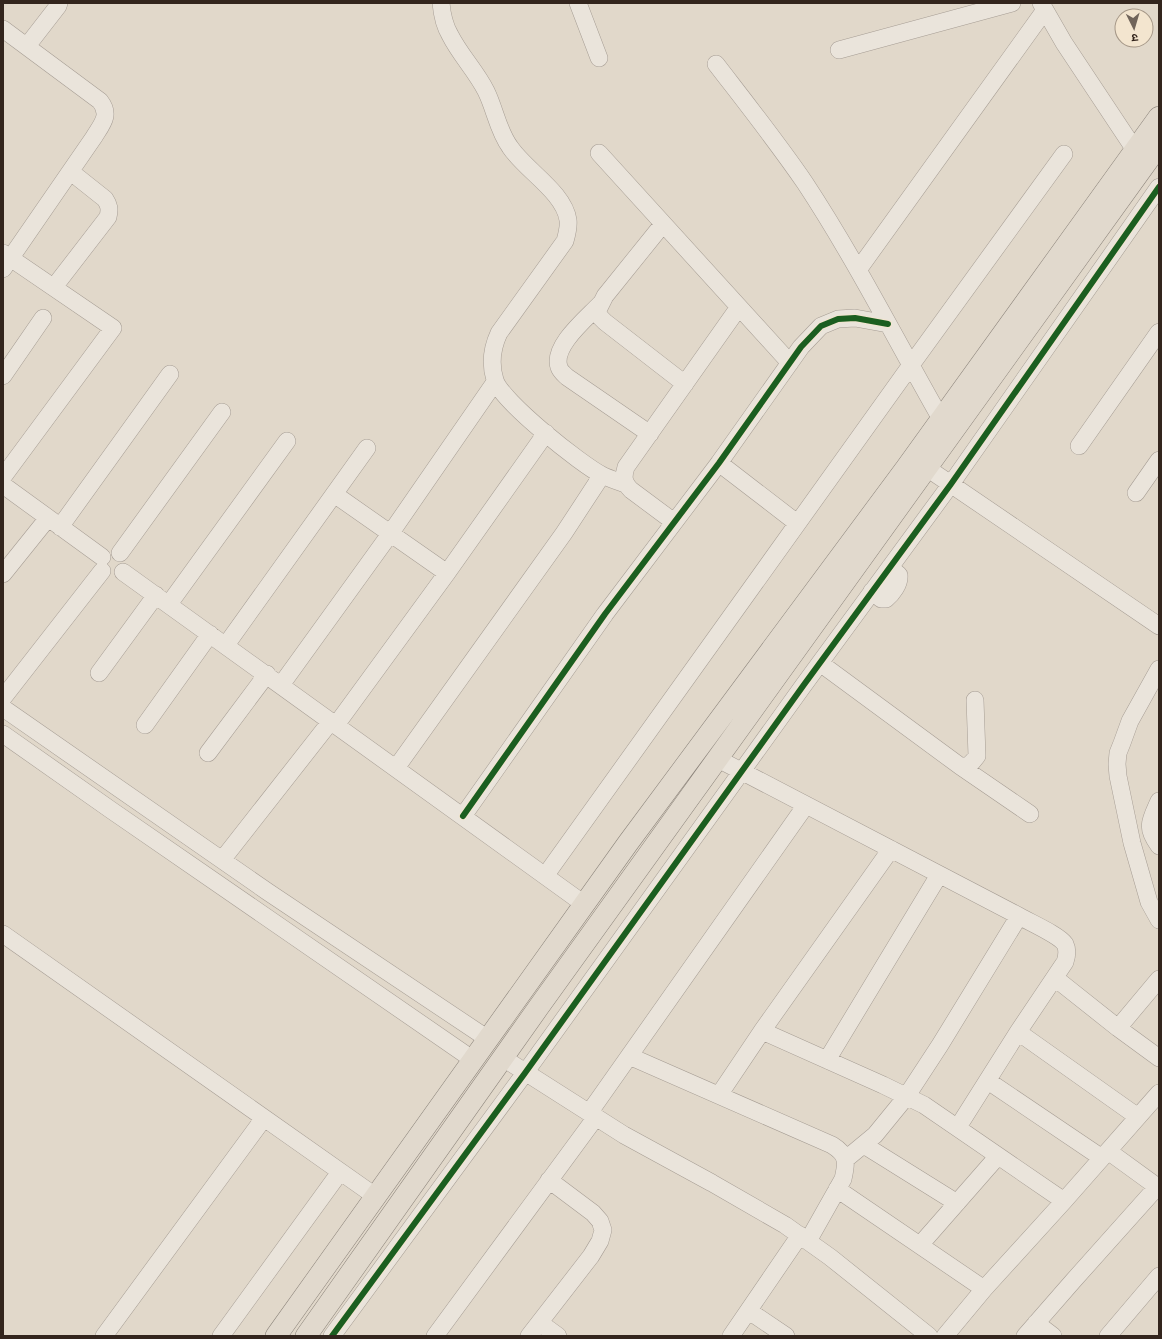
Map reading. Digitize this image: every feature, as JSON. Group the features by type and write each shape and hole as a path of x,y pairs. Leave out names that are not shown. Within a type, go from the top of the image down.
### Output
{"main road":[{"path":"306,1336 500,1062 927,468 1138,160 1159,116"},
{"path":"276,1336 637,830 941,419 1138,160 1159,145"},
{"path":"480,1049 500,1062"}],"street":[{"path":"26,46 59,3"},
{"path":"440,3 444,22 450,36 477,75 508,146 517,157 555,194 564,209 568,220 568,231 565,241 499,333 492,355 492,368 495,382 515,406 585,464 602,475 625,484"},
{"path":"578,3 598,58"},
{"path":"839,50 1012,3"},
{"path":"858,270 1043,6 1138,160 1159,183"},
{"path":"3,29 100,101 105,106 106,112 105,119 71,172 6,260 54,287 114,328 3,477"},
{"path":"716,64 766,129 805,184 858,270 941,419"},
{"path":"599,154 790,362"},
{"path":"545,876 797,523 1064,154"},
{"path":"54,287 108,216 110,211 105,199 71,172"},
{"path":"332,1336 525,1073 741,772 951,484 1159,188"},
{"path":"650,434 567,377 559,369 558,358 561,349 572,333 600,304 663,224"},
{"path":"600,304 598,310 600,316 605,322 685,384"},
{"path":"674,522 630,490 625,484 623,476 626,467 739,307"},
{"path":"3,376 43,318"},
{"path":"463,816 605,614 719,463 801,347 821,326 838,319 855,318 888,324"},
{"path":"1079,446 1159,332"},
{"path":"3,574 54,522 170,374"},
{"path":"281,685 390,534 495,382"},
{"path":"120,553 222,412"},
{"path":"222,860 333,723 447,574 546,433"},
{"path":"99,673 162,599 287,441"},
{"path":"226,645 367,448"},
{"path":"1136,493 1159,460"},
{"path":"719,463 797,523"},
{"path":"927,468 1159,626"},
{"path":"396,768 564,533 602,475"},
{"path":"3,485 54,522 102,564 105,575 112,578 119,576 123,572 125,562 120,553 114,550 111,551 102,564 3,698"},
{"path":"334,494 447,574"},
{"path":"123,572 584,904"},
{"path":"145,725 210,634"},
{"path":"820,663 960,766 1030,814"},
{"path":"1159,669 1130,721 1118,754 1117,764 1120,791 1134,850 1148,902 1159,920"},
{"path":"208,753 266,674"},
{"path":"960,766 968,766 976,756 976,700"},
{"path":"3,708 222,860 480,1049"},
{"path":"3,734 111,810 480,1049"},
{"path":"718,759 1019,916 1058,938 1065,944 1067,954 1066,958 1055,978 1018,1032 958,1127"},
{"path":"1159,801 1151,819 1150,829 1153,838 1159,846"},
{"path":"435,1336 549,1180 593,1115 629,1056 806,805"},
{"path":"719,1095 762,1031 891,850"},
{"path":"826,1060 939,875"},
{"path":"846,1159 864,1145 885,1124 906,1097 1019,916"},
{"path":"3,934 375,1196"},
{"path":"1055,978 1118,1028 1159,1058"},
{"path":"1118,1028 1159,979"},
{"path":"762,1031 924,1105 1064,1201"},
{"path":"1018,1032 1138,1117"},
{"path":"629,1056 832,1145 841,1151 846,1159 843,1179 837,1189 804,1238 732,1336"},
{"path":"500,1062 525,1073 624,1135 712,1183 804,1238 929,1336"},
{"path":"988,1081 1158,1188 1072,1280 1030,1330 1054,1336"},
{"path":"946,1336 984,1288 1064,1201 1138,1117 1156,1102"},
{"path":"104,1336 264,1118"},
{"path":"864,1145 957,1203"},
{"path":"920,1245 998,1156"},
{"path":"221,1336 340,1172"},
{"path":"529,1336 591,1256 600,1241 602,1230 600,1221 593,1213 549,1180"},
{"path":"837,1189 984,1288"},
{"path":"1108,1336 1159,1276"},
{"path":"749,1311 786,1336"},
{"path":"540,1323 558,1336"}],"cycle path":[{"path":"332,1336 525,1073 803,686 951,484 1159,187"},
{"path":"463,816 605,614 719,463 801,347 821,326 838,319 855,318 888,324"}]}
